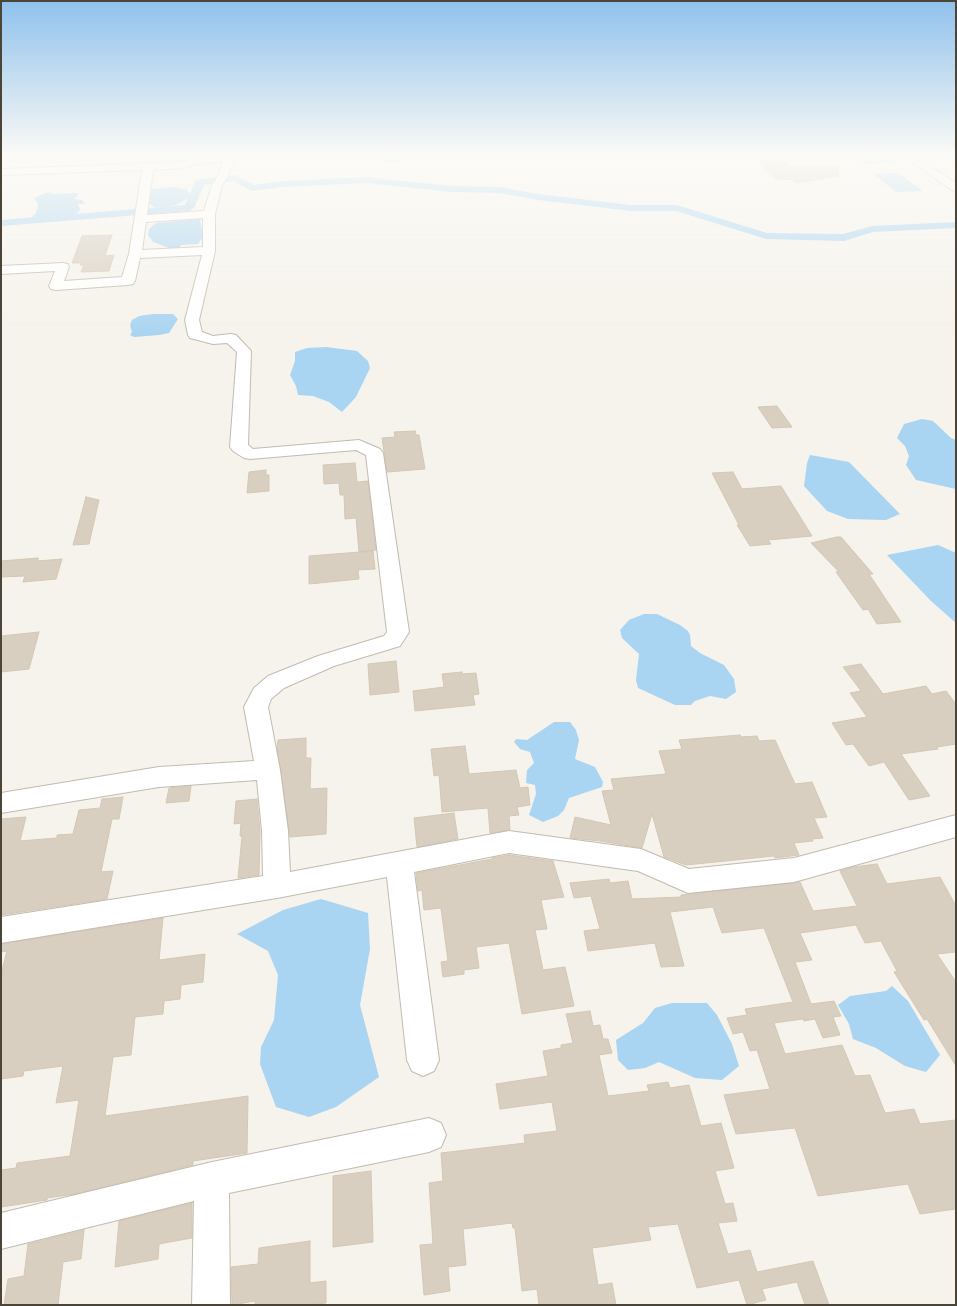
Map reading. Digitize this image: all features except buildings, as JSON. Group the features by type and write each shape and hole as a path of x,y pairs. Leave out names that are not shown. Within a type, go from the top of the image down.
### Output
{"street":[{"path":"1,270 63,267 56,286 128,281 135,254 142,214"},
{"path":"141,219 209,214 209,251 192,320 195,335 213,340 231,338 244,351 239,447 250,454 359,444 374,453 398,632 392,642 326,661 276,682 262,694 256,707 268,770 276,831 277,886"},
{"path":"135,254 209,251"},
{"path":"1,803 158,777 268,770"},
{"path":"1,930 277,886 509,842 641,860 688,881 794,870 956,826"},
{"path":"399,863 423,1060"},
{"path":"1,1231 212,1179 429,1135"},
{"path":"211,1305 212,1179"}],"water":[{"path":"35,214 75,214 71,215 30,219"},
{"path":"200,219 203,237 198,244 181,245 180,247 172,249 153,242 148,235 149,229 156,223"},
{"path":"173,314 178,319 169,333 134,337 130,335 132,332 130,325 132,320 139,316"},
{"path":"326,347 357,351 368,361 370,368 356,397 342,412 329,402 313,396 298,395 296,386 290,375 295,361 295,352 307,348"},
{"path":"922,419 933,421 951,438 956,440 956,489 916,480 906,465 909,456 905,446 897,438 904,424"},
{"path":"810,455 849,462 900,514 886,520 848,519 827,511 804,486 807,463"},
{"path":"938,545 956,553 956,623 931,601 887,555"},
{"path":"644,614 657,614 680,625 688,631 691,646 700,653 724,665 734,679 736,692 726,699 710,696 695,701 691,705 675,705 638,688 636,680 639,654 622,638 620,630 629,620"},
{"path":"554,722 570,722 576,730 579,740 575,759 595,767 603,782 602,787 569,798 564,810 558,816 543,822 529,815 536,794 535,785 526,783 527,770 534,763 530,752 520,749 514,742 516,739 527,740"},
{"path":"321,899 368,913 370,949 360,1005 379,1077 336,1107 309,1117 276,1107 260,1064 261,1047 274,1020 278,975 268,951 237,934 283,910"},
{"path":"892,986 908,1001 940,1055 926,1072 905,1066 876,1048 853,1039 849,1024 838,1005 850,996 886,991"},
{"path":"672,1003 707,1003 717,1015 732,1044 739,1066 722,1080 695,1078 659,1062 645,1068 628,1070 618,1060 616,1040 643,1023 655,1008"}],"waterway":[{"path":"1,223 114,214"},
{"path":"696,214 766,236 844,238 872,229 956,225"}]}
